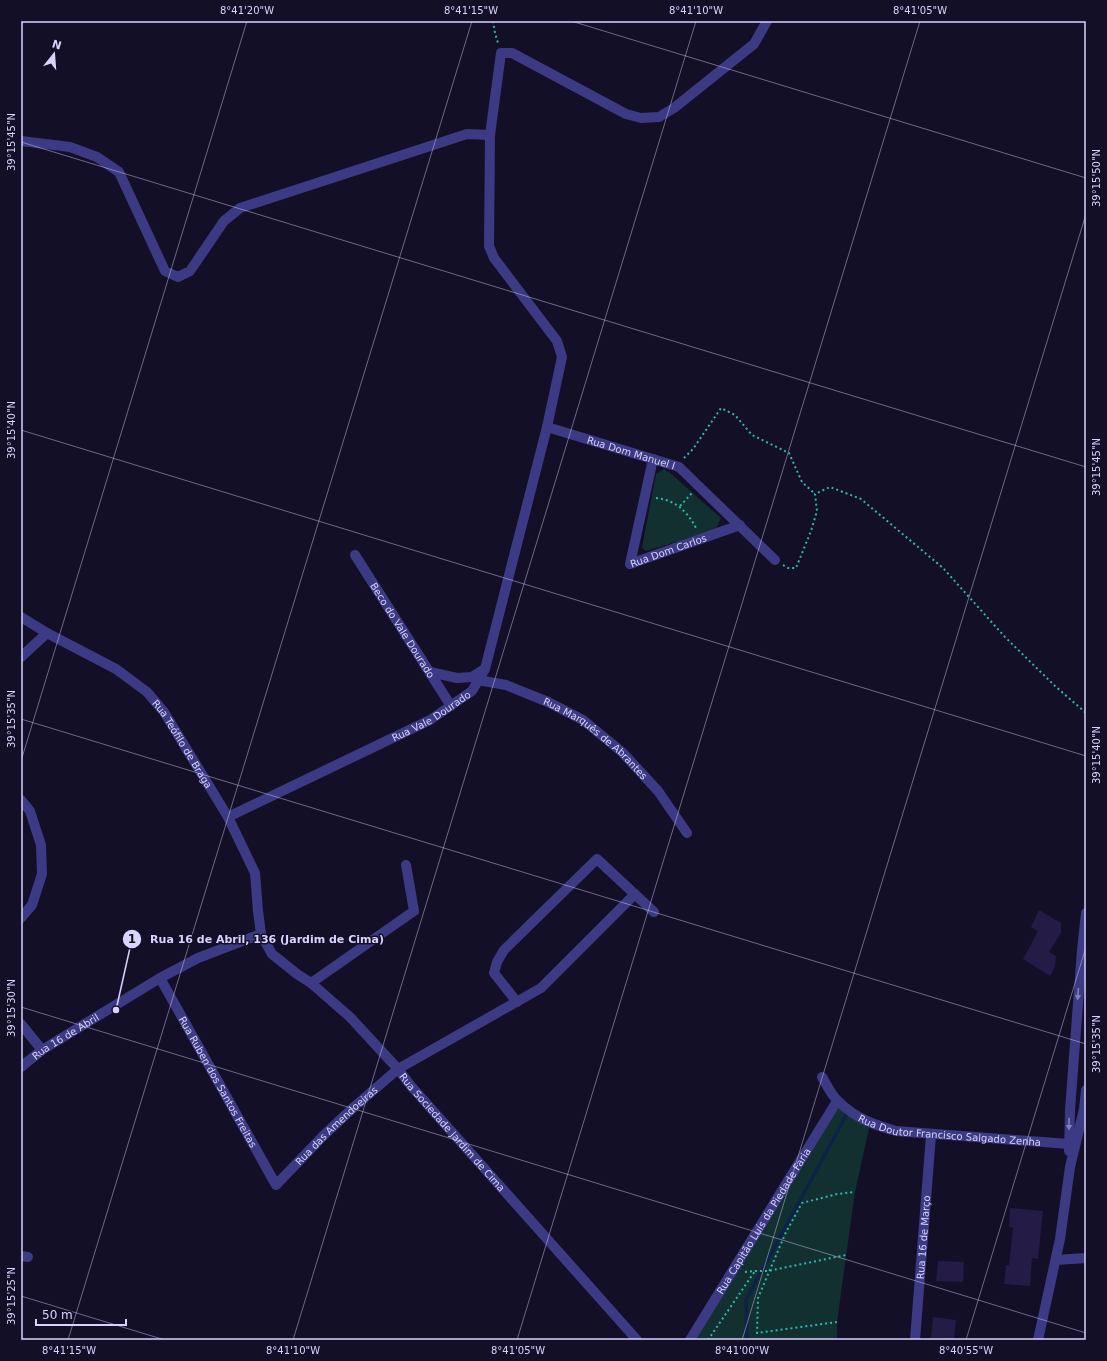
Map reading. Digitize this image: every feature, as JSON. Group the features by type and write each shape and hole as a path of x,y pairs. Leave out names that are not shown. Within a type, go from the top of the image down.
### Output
{"street":[{"path":"501,53 512,53 626,114 641,118 659,117 674,108 754,44 767,21"},
{"name":"Rua Vale Dourado","path":"228,817 430,720 472,691 485,669 546,427 562,357 557,341 494,258 489,246 490,134 501,53"},
{"path":"21,141 70,148 97,157 119,172 165,271 178,276 190,271 224,221 240,208 467,134 490,134"},
{"name":"Rua Dom Manuel I","path":"546,427 679,467 775,560"},
{"name":"Rua Dom Carlos","path":"653,459 630,564 740,525"},
{"name":"Beco do Vale Dourado","path":"355,555 451,706"},
{"name":"Rua Teófilo de Braga","path":"21,618 116,668 147,692 164,712 228,817 255,873 258,911 262,934"},
{"path":"21,657 47,633"},
{"path":"430,672 457,678 472,677 485,669"},
{"name":"Rua Marquês de Abrantes","path":"478,680 506,685 548,702 583,720 622,752 658,791 688,833"},
{"path":"21,800 30,811 41,845 42,874 32,905 21,918"},
{"path":"517,1002 494,972 497,962 504,950 597,859 654,912"},
{"path":"311,983 414,911 406,864"},
{"name":"Rua das Amendoeiras","path":"276,1185 324,1135 398,1069 541,988 635,894"},
{"path":"1070,1167 1070,1110 1086,913"},
{"name":"Rua 16 de Abril","path":"21,1067 42,1050 160,978 198,958 262,934"},
{"name":"Rua Sociedade Jardim de Cima","path":"262,934 272,954 311,983 350,1017 398,1069 637,1340"},
{"name":"Rua Ruben dos Santos Freitas","path":"160,978 276,1185"},
{"path":"21,1024 42,1050"},
{"path":"822,1077 837,1101"},
{"path":"1038,1340 1056,1260 1070,1167 1084,1109 1086,1090"},
{"name":"Rua Doutor Francisco Salgado Zenha","path":"837,1101 870,1124 896,1131 1069,1144"},
{"name":"Rua Capitão Luís da Piedade Faria","path":"690,1340 837,1101"},
{"name":"Rua 16 de Março","path":"916,1340 931,1134"},
{"path":"1056,1260 1086,1258"}],"path":[{"path":"494,21 495,33 501,53"},
{"path":"676,466 693,449 721,408 735,415 752,435 789,453 802,482 815,494 817,511 811,531 796,568 788,568 775,560"},
{"path":"815,494 830,487 861,499 943,568 1005,637 1086,714"},
{"path":"680,506 692,492"},
{"path":"651,498 669,500 680,506 688,514 699,534"},
{"path":"837,1322 757,1333 758,1298 768,1271 786,1232 802,1203 837,1194 854,1192"},
{"path":"708,1340 755,1270 768,1271 846,1255"}],"green space":[{"path":"664,469 721,518 715,530 646,551 642,548 656,474"},
{"path":"837,1101 870,1124 855,1192 837,1322 837,1340 690,1340"}],"building":[{"path":"1039,910 1061,923 1061,933 1049,952 1056,956 1055,967 1050,976 1023,959 1038,931 1031,927"},
{"path":"1010,1208 1043,1211 1038,1259 1032,1258 1030,1286 1004,1284 1006,1265 1009,1265 1013,1228 1009,1227"},
{"path":"938,1261 964,1262 963,1282 936,1281"},
{"path":"933,1317 956,1320 954,1340 931,1338"}],"waterway":[{"path":"747,1340 746,1300 848,1112"}],"place":[{"name":"Rua 16 de Abril, 136 (Jardim de Cima)","path":"116,1010"}]}
